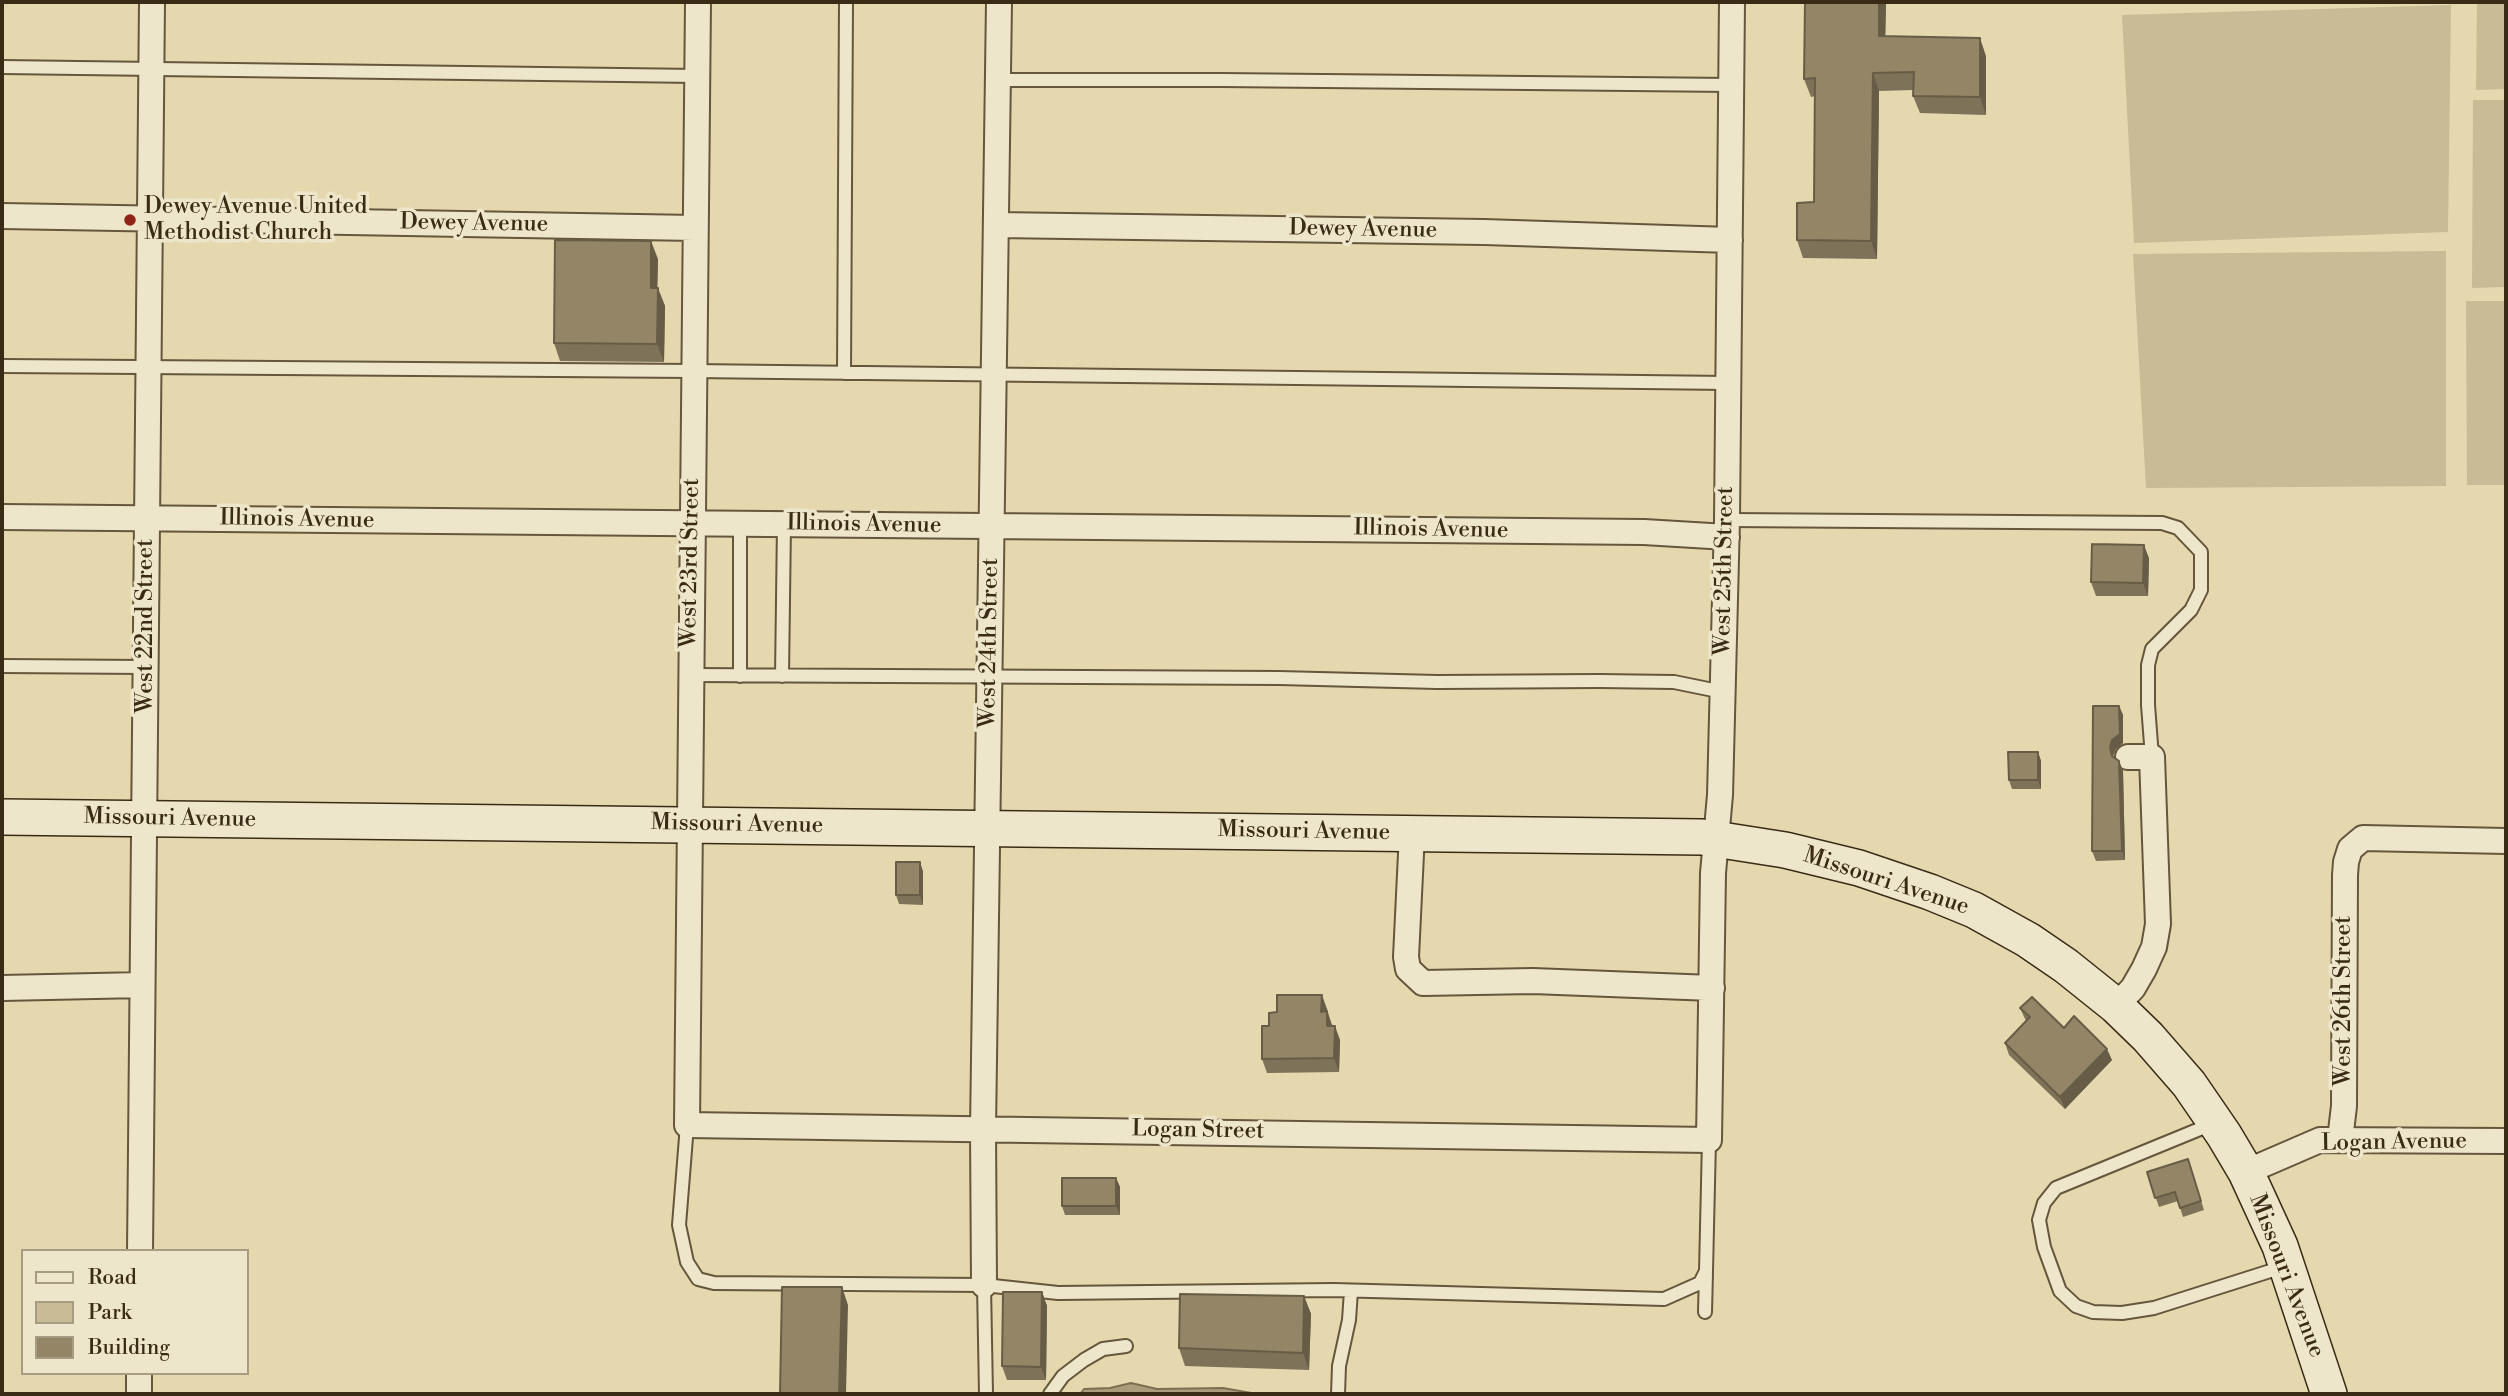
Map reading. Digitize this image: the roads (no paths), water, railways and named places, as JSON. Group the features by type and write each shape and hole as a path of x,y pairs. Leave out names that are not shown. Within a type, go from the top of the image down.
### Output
{"street":[{"name":"West 22nd Street","path":"140,1249 152,2"},
{"name":"West 23rd Street","path":"687,1125 698,2"},
{"name":"West 24th Street","path":"984,1285 983,1129 999,2"},
{"name":"West 25th Street","path":"1709,1140 1727,528 1732,2"},
{"name":"Dewey Avenue","path":"2,216 695,228"},
{"name":"Dewey Avenue","path":"997,225 1484,232 1730,240"},
{"name":"Illinois Avenue","path":"2,517 1644,532 1727,528"},
{"path":"2116,1006 2133,988 2144,969 2154,947 2158,924 2140,757"},
{"name":"Missouri Avenue","path":"2,817 1716,839 1785,850 1858,868 1974,910 2028,940 2116,1006 2148,1037 2189,1084 2246,1172 2280,1246 2329,1394"},
{"path":"1412,833 1406,957 1408,969 1423,983 1533,981 1712,988"},
{"name":"West 26th Street","path":"2340,1140 2344,1106 2346,862 2350,849 2363,838 2506,841"},
{"path":"2,988 142,985"},
{"name":"Logan Street","path":"687,1125 1709,1140"},
{"name":"Logan Avenue","path":"2246,1172 2320,1140 2506,1141"},
{"path":"139,1375 139,1394"}],"lane":[{"path":"844,373 846,2"},
{"path":"2,67 698,76"},
{"path":"998,80 1732,85"},
{"path":"2,366 1728,383"},
{"path":"1727,528 2162,523 2178,528 2201,552 2201,590 2191,610 2152,649 2148,664 2148,705 2140,757"},
{"path":"740,524 740,676"},
{"path":"782,676 785,524"},
{"path":"2,666 146,667"},
{"path":"690,675 1674,682 1723,692"},
{"path":"2216,1123 2056,1188 2044,1203 2039,1220 2044,1247 2060,1291 2076,1306 2093,1312 2122,1313 2154,1308 2286,1266"},
{"path":"687,1125 679,1224 687,1262 698,1279 714,1283 984,1285 1058,1293 1352,1291 1664,1299 1700,1283 1706,1272"},
{"path":"1705,1312 1709,1140"},
{"path":"984,1285 986,1394"},
{"path":"1338,1394 1339,1366 1352,1291"},
{"path":"1050,1394 1063,1376 1084,1360 1103,1349 1126,1346"}],"place":[{"name":"Dewey Avenue United Methodist Church","path":"130,220"}]}
